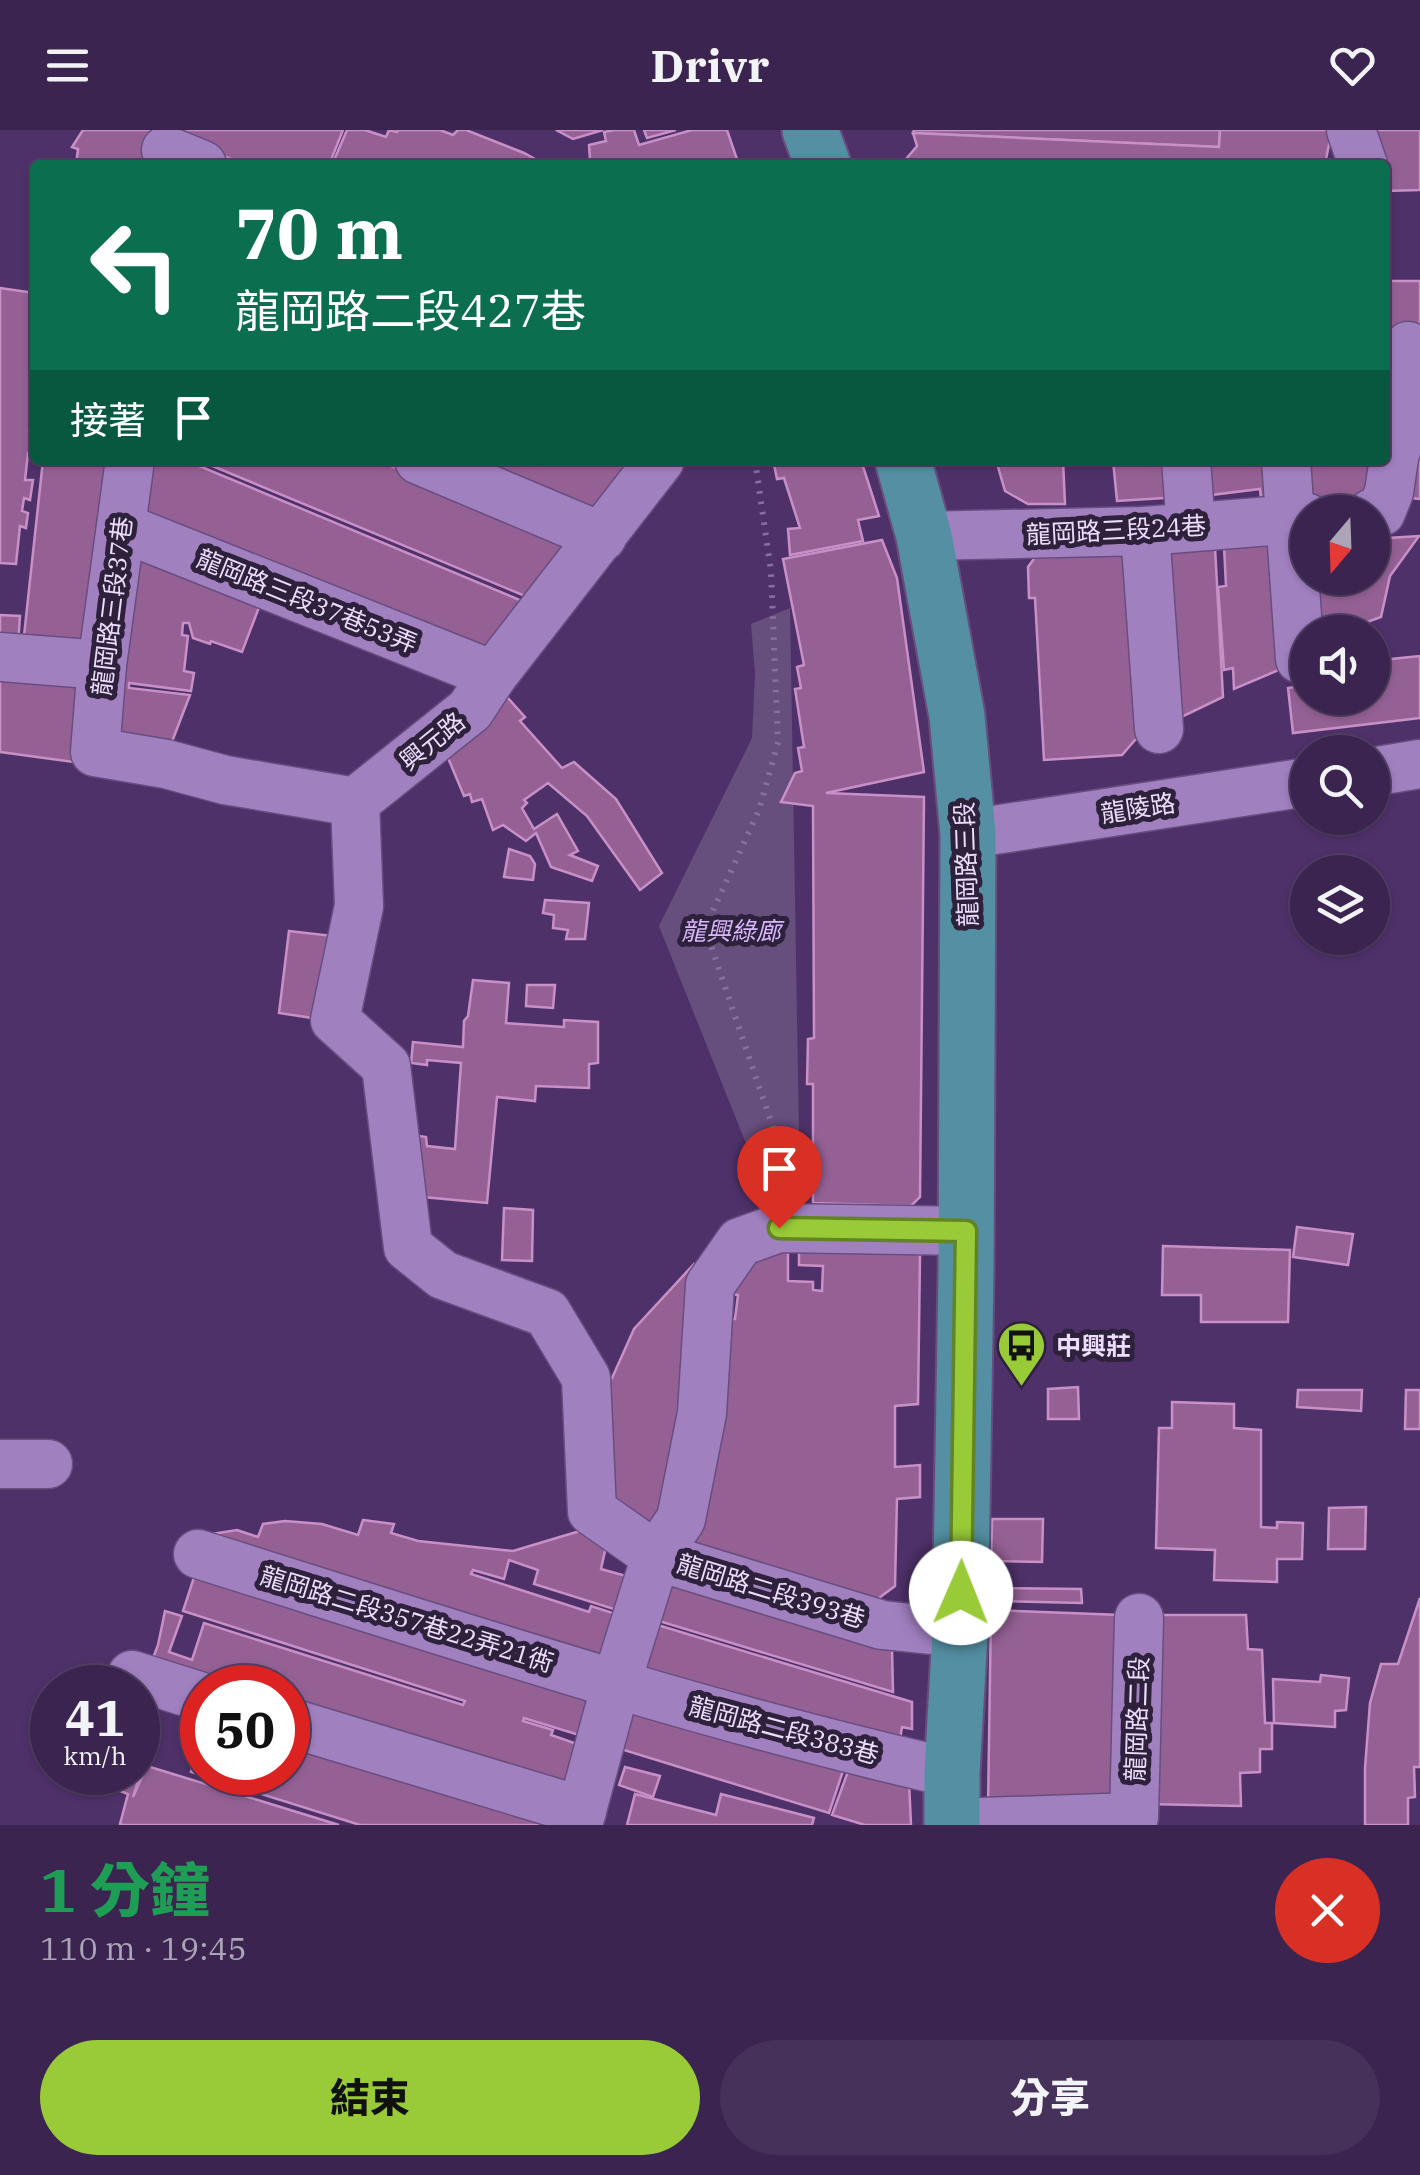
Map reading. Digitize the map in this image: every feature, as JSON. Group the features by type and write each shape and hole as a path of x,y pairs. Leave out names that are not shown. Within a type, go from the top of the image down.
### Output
{"main road":[{"path":"810,130 821,160"},
{"name":"龍岡路三段","path":"905,465 924,536 958,716 968,834 960,1633 952,1807"}],"street":[{"path":"1350,130 1361,160"},
{"path":"1387,495 1404,422 1408,346"},
{"name":"龍岡路三段37巷","path":"129,465 102,665 95,752 166,764 225,780 356,802"},
{"path":"431,465 602,537"},
{"name":"興元路","path":"356,802 470,710 656,465"},
{"path":"1159,729 1168,529 1185,465"},
{"path":"1287,465 1294,495"},
{"name":"龍岡路三段24巷","path":"924,536 1168,529 1290,520"},
{"name":"龍岡路三段37巷53弄","path":"121,527 493,675"},
{"path":"0,657 102,665"},
{"path":"1390,769 1420,764"},
{"name":"龍陵路","path":"968,834 1290,785"},
{"name":"龍岡路二段393巷","path":"356,802 359,906 336,1020 386,1066 408,1247 443,1275 547,1312 586,1378 592,1512 656,1556 882,1625 960,1633"},
{"path":"310,1729 580,1818 656,1556 681,1519 702,1412 710,1285 740,1242 779,1228 966,1252"},
{"path":"0,1464 48,1464"},
{"name":"龍岡路二段357巷22弄21衖","path":"198,1554 616,1684"},
{"name":"龍岡路二段","path":"952,1807 1134,1817 1140,1618"},
{"name":"龍岡路二段383巷","path":"616,1684 842,1748 952,1807"}],"path":[{"path":"756,465 771,570 778,742 759,810 704,928 780,1151 779,1174 790,1182 791,1228"}],"green space":[{"name":"龍興綠廊","path":"790,608 800,1192 765,1191 659,926 752,738 755,674 751,624"}],"building":[{"path":"83,130 150,130 147,160 77,160 78,149 72,147"},
{"path":"183,130 343,130 331,160 233,160 183,139"},
{"path":"347,130 365,130 386,137 389,130 440,130 453,135 466,130 537,160 334,160"},
{"path":"556,130 603,130 573,139"},
{"path":"634,130 639,145 692,130 727,130 737,160 590,160 589,145 606,141 604,132"},
{"path":"644,130 676,130 647,138"},
{"path":"1220,130 1219,147 913,133"},
{"path":"1220,130 1332,130 1326,160 906,159 917,146 913,133 1219,147"},
{"path":"1362,130 1420,130 1420,190 1390,191 1390,160 1382,160"},
{"path":"1390,281 1420,281 1420,345 1390,344"},
{"path":"0,288 30,292 30,454 25,480 33,480 30,500 24,498 22,511 28,513 26,528 20,526 16,564 0,563"},
{"path":"1420,435 1420,499 1409,498"},
{"path":"42,465 113,465 92,650 23,645"},
{"path":"146,465 197,465 534,606 486,660 137,515 140,497 153,469"},
{"path":"210,465 389,465 581,545 537,601"},
{"path":"469,465 624,467 608,510 600,520"},
{"path":"774,465 863,465 879,516 858,520 863,541 790,555 788,529 800,528 784,478 777,479"},
{"path":"997,465 1063,465 1065,504 1028,504 1005,491"},
{"path":"1113,465 1177,465 1180,497 1117,501"},
{"path":"1200,465 1275,465 1278,498 1261,499 1260,489 1203,496"},
{"path":"1298,465 1370,465 1371,495 1300,495"},
{"path":"1419,536 1390,576 1390,538"},
{"path":"882,540 897,578 924,772 826,793 924,797 920,1197 911,1206 813,1203 813,1084 807,1084 808,1039 814,1038 813,806 781,802 795,773 802,771 798,748 804,747 795,689 801,688 797,667 804,665 783,559"},
{"path":"1283,540 1288,666 1234,689 1233,668 1224,670 1218,587 1226,586 1224,546"},
{"path":"1215,547 1223,697 1173,721 1163,550"},
{"path":"1135,550 1145,736 1135,740 1122,755 1044,760 1035,598 1029,598 1028,567 1036,556"},
{"path":"149,554 263,597 242,652 193,638 189,623 183,623 182,635 188,636 184,671 194,673 191,691 129,683 129,688 190,695 168,752 114,744 134,564"},
{"path":"1311,595 1386,595 1381,615 1312,615"},
{"path":"0,615 20,616 18,646 0,645"},
{"path":"1420,656 1420,718 1293,733 1291,715 1390,715 1390,659"},
{"path":"0,677 84,684 81,763 0,752"},
{"path":"506,696 525,717 520,721 562,768 574,762 616,799 662,873 640,890 587,816 548,783 524,800 527,803 522,808 534,829 557,814 578,851 570,855 598,866 592,881 551,867 536,833 526,841 503,825 493,830 482,799 472,802 470,794 464,796 443,746"},
{"path":"509,849 530,856 535,864 533,880 504,877"},
{"path":"545,900 589,903 585,939 566,939 568,930 553,928 554,915 543,913"},
{"path":"289,931 333,936 319,1019 279,1013"},
{"path":"473,980 509,983 506,1023 564,1027 564,1020 598,1022 598,1063 589,1064 589,1088 536,1086 535,1101 497,1097 487,1203 423,1197 407,1134 426,1137 427,1146 455,1149 461,1063 411,1063 413,1042 463,1047"},
{"path":"527,985 555,985 553,1008 526,1006"},
{"path":"504,1208 533,1210 532,1261 502,1260"},
{"path":"1297,1227 1353,1234 1348,1265 1293,1257"},
{"path":"799,1242 907,1248 920,1256 918,1404 895,1406 895,1467 920,1465 920,1497 897,1499 895,1586 875,1601 690,1556 726,1319 735,1319 738,1295 731,1294 748,1249 788,1252 788,1281 813,1282 813,1290 822,1291 823,1266 799,1265"},
{"path":"1163,1246 1290,1250 1288,1322 1201,1322 1201,1295 1162,1295"},
{"path":"694,1264 702,1273 660,1539 601,1494 606,1378 612,1378 634,1329"},
{"path":"1078,1387 1079,1419 1048,1419 1048,1389"},
{"path":"1298,1390 1362,1390 1361,1411 1297,1407"},
{"path":"1406,1390 1420,1390 1420,1429 1405,1429"},
{"path":"1172,1402 1234,1404 1234,1428 1261,1430 1261,1527 1277,1528 1277,1522 1303,1523 1302,1559 1277,1559 1277,1582 1214,1580 1215,1550 1156,1548 1159,1428 1172,1428"},
{"path":"1366,1507 1365,1549 1328,1549 1329,1508"},
{"path":"992,1519 1043,1519 1042,1562 991,1561"},
{"path":"363,1520 394,1524 391,1533 418,1541 513,1551 590,1528 607,1542 601,1569 630,1577 620,1611 534,1584 538,1570 509,1560 504,1579 473,1570 471,1574 589,1612 591,1606 619,1615 602,1671 212,1534 237,1530 258,1537 263,1524 285,1521 322,1524 358,1535"},
{"path":"197,1568 585,1688 589,1703 579,1735 524,1718 523,1721 553,1730 551,1735 580,1745 563,1798 310,1713 310,1665 180,1665 180,1674 150,1665 165,1611 182,1616 169,1652 192,1660 204,1623 463,1705 465,1701 183,1611"},
{"path":"664,1569 837,1621 833,1635 892,1649 893,1692 649,1618"},
{"path":"991,1588 1081,1589 1082,1603 991,1601"},
{"path":"1420,1598 1420,1767 1414,1767 1415,1797 1408,1798 1408,1825 1365,1825 1370,1703 1381,1664 1398,1664"},
{"path":"991,1610 1121,1615 1121,1800 988,1808"},
{"path":"1149,1615 1246,1615 1248,1649 1262,1650 1265,1723 1272,1723 1272,1749 1260,1749 1260,1772 1240,1773 1241,1806 1146,1804"},
{"path":"651,1623 912,1702 912,1729 902,1727 898,1751 634,1672"},
{"path":"1321,1675 1349,1678 1346,1710 1335,1711 1335,1727 1274,1723 1273,1679 1320,1682"},
{"path":"629,1698 845,1765 829,1813 614,1747"},
{"path":"310,1740 555,1825 360,1825 264,1795 310,1795"},
{"path":"850,1766 909,1781 911,1825 865,1825 832,1815"},
{"path":"625,1767 660,1776 653,1797 619,1785"},
{"path":"160,1770 180,1776 180,1795 241,1795 339,1825 123,1825 120,1824 128,1795 160,1795"},
{"path":"635,1794 716,1815 721,1794 814,1818 812,1825 627,1825"}],"place":[{"name":"中興莊","path":"1021,1388"}],"route":[{"path":"779,1228 966,1231 961,1593"}]}
